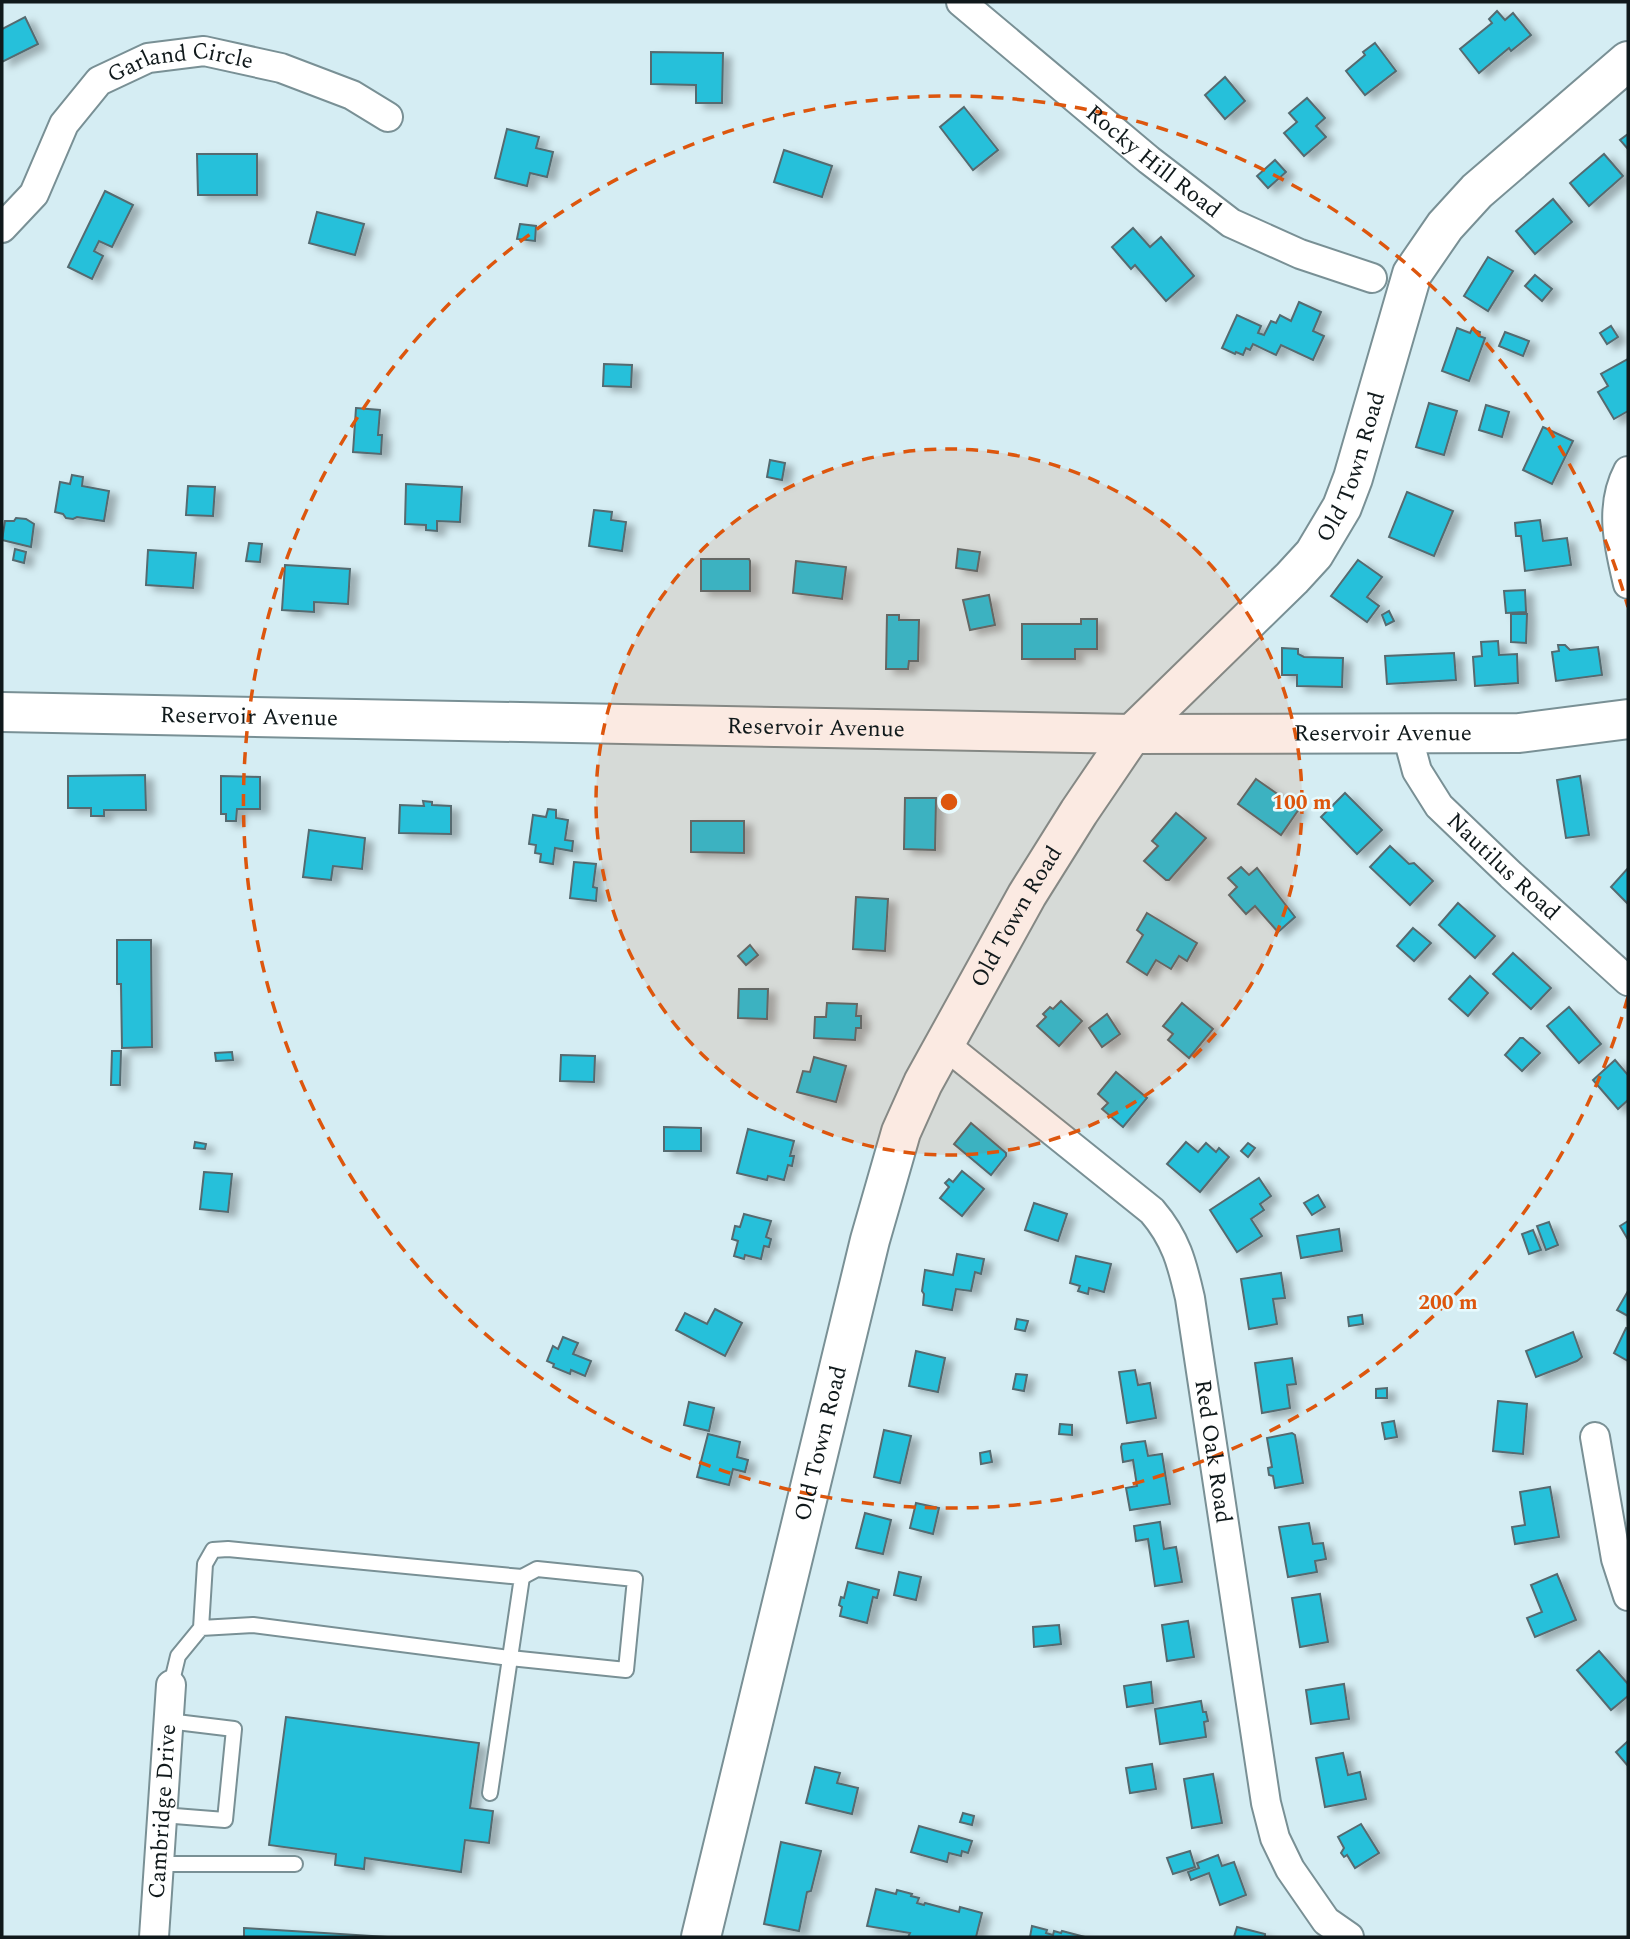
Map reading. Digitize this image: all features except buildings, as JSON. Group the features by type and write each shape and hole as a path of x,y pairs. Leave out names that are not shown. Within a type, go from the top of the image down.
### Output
{"main road":[{"name":"Old Town Road","path":"701,1937 870,1240 901,1132 944,1044 1027,895 1079,811 1132,734 1292,578 1314,554 1331,529 1353,478 1412,274 1445,226 1477,191 1628,61"},
{"name":"Reservoir Avenue","path":"2,712 1132,734 1519,733 1628,719"}],"street":[{"name":"Rocky Hill Road","path":"961,2 1149,160 1231,223 1300,254 1372,278"},
{"name":"Garland Circle","path":"2,228 34,194 64,124 99,80 148,58 204,51 281,68 352,95 388,117"},
{"path":"1628,471 1618,499 1617,522 1618,542 1628,584"},
{"name":"Nautilus Road","path":"1407,734 1417,771 1439,806 1510,875 1628,981"},
{"name":"Red Oak Road","path":"944,1044 1152,1211 1168,1230 1182,1261 1190,1298 1266,1803 1275,1838 1324,1929 1349,1937"},
{"path":"1595,1437 1616,1559 1628,1596"},
{"name":"Cambridge Drive","path":"154,1937 171,1685"}],"lane":[{"path":"171,1685 178,1656 201,1628 205,1564 213,1550 228,1549 522,1577 537,1569 635,1579 626,1670 253,1625 201,1628"},
{"path":"490,1793 522,1577"},
{"path":"162,1815 225,1820 234,1729 168,1721"},
{"path":"159,1864 295,1864"}]}
